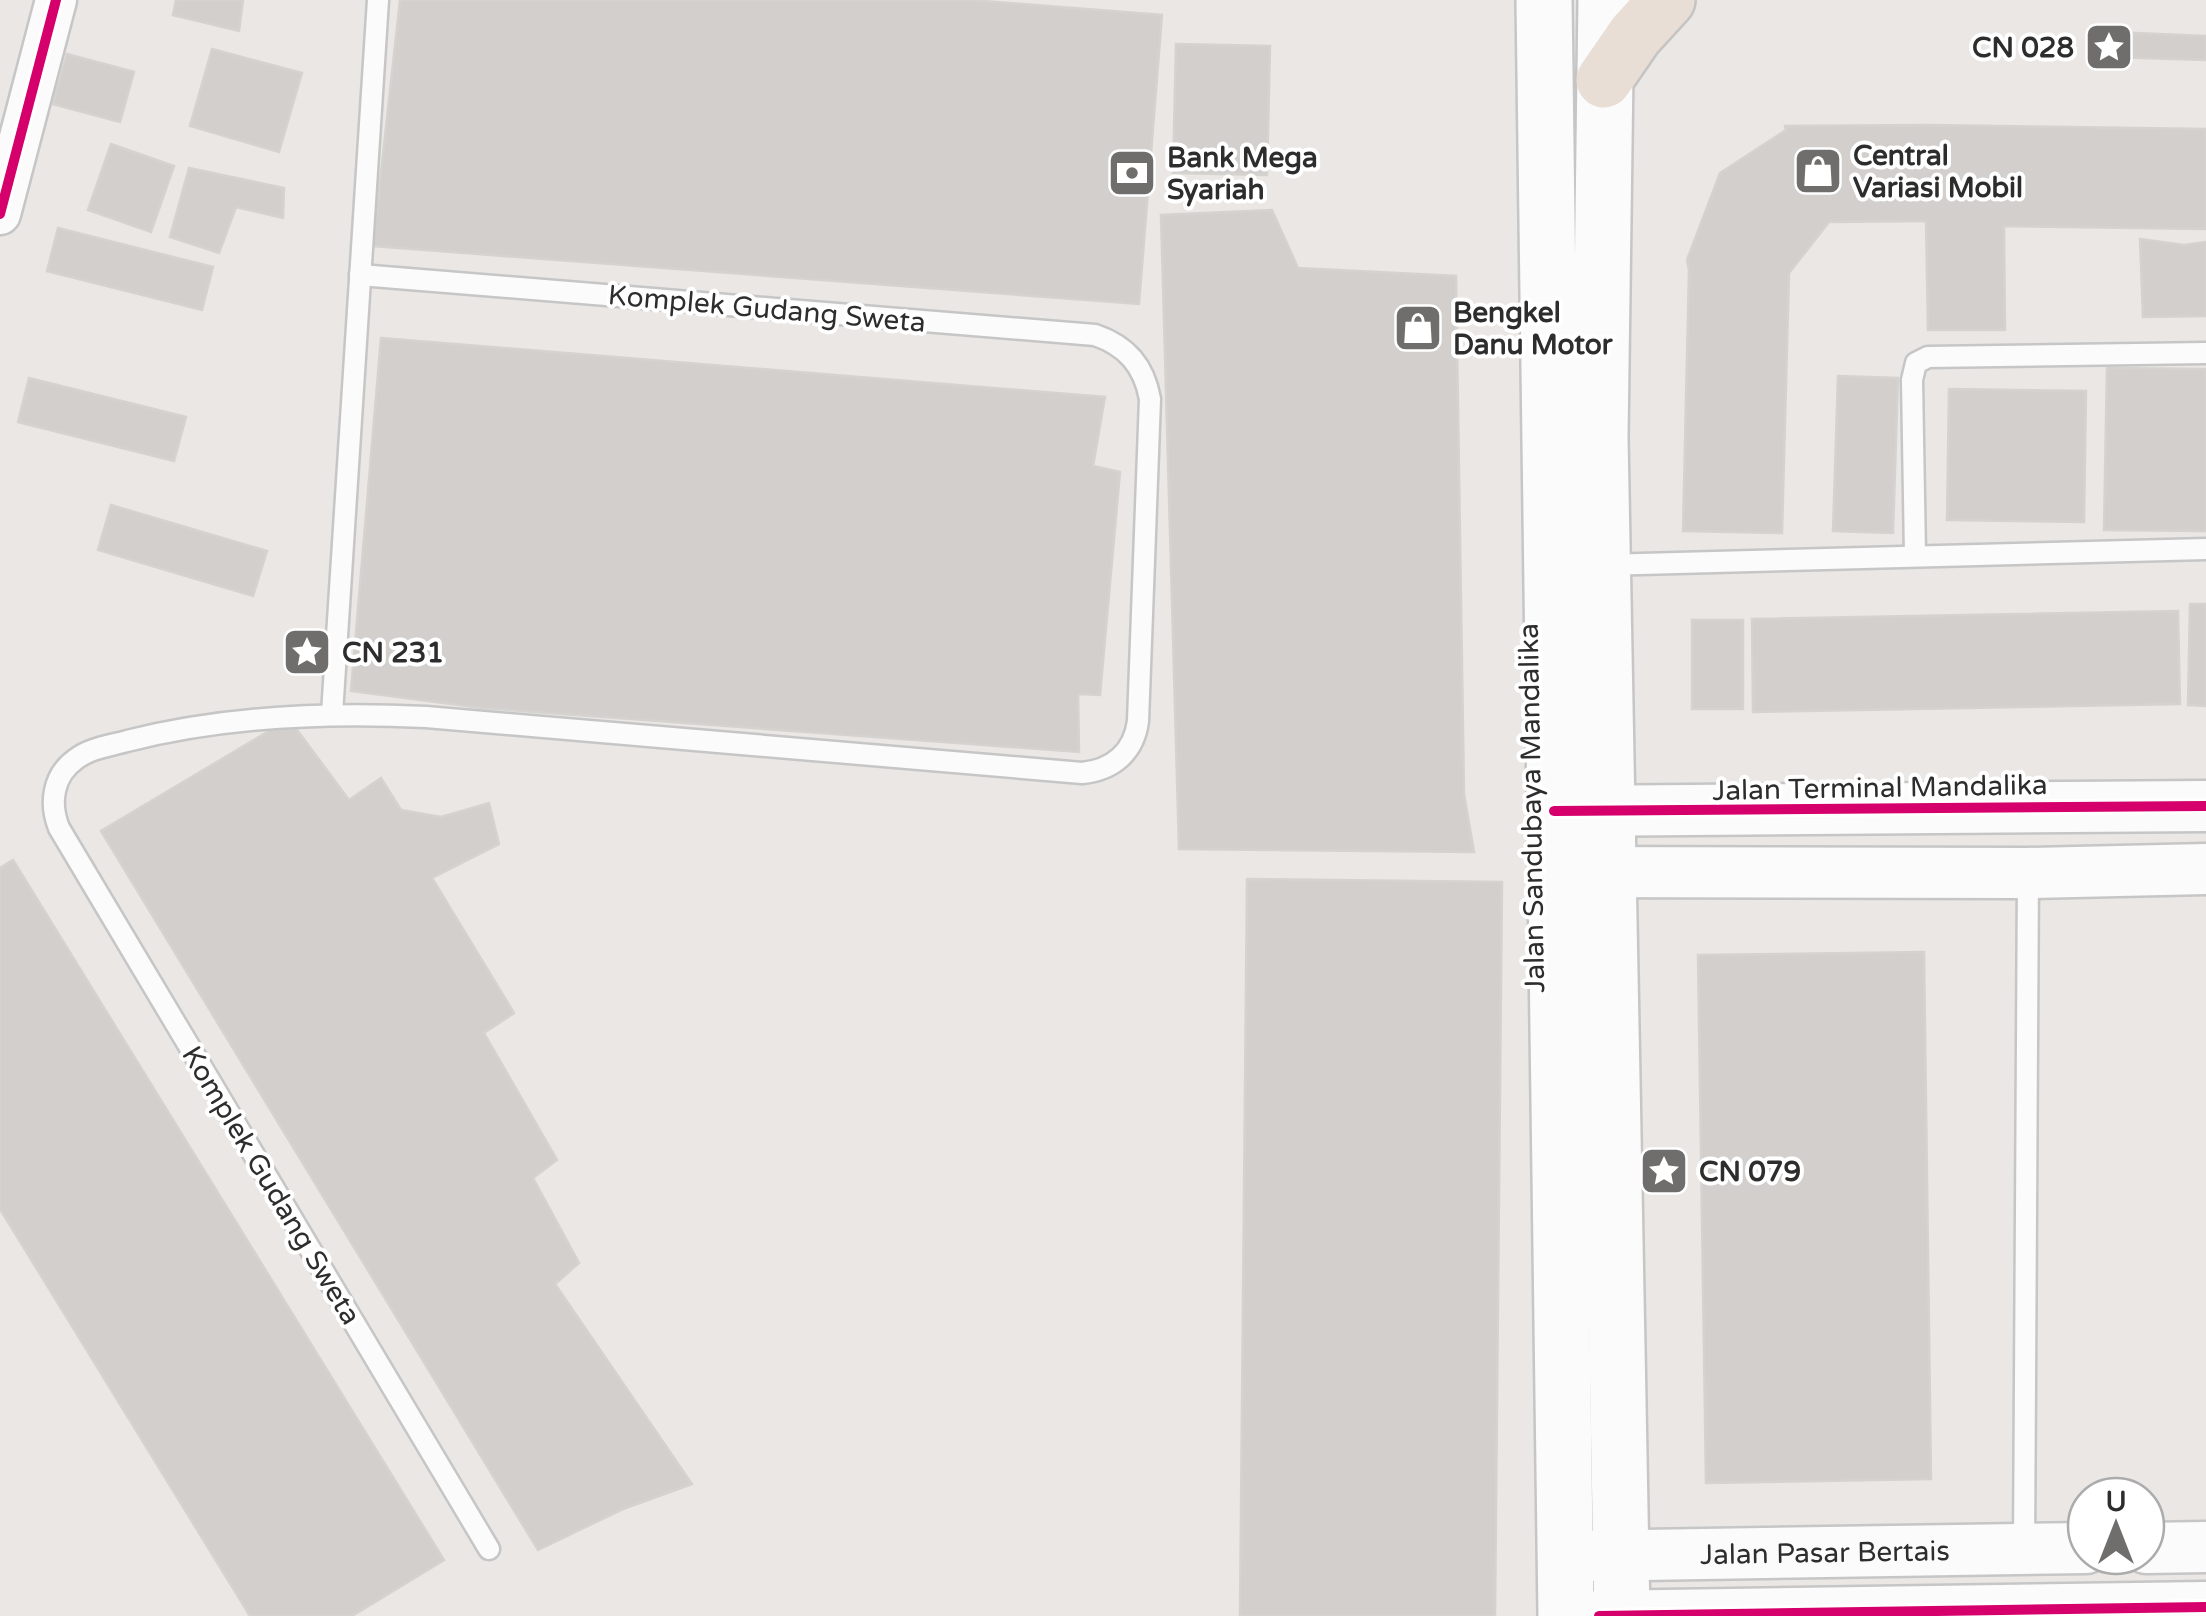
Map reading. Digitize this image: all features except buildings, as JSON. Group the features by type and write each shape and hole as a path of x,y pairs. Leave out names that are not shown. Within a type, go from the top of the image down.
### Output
{"highway":[{"path":"1604,80 1635,35 1668,0"}],"main road":[{"name":"Jalan Sandubaya Mandalika","path":"1544,0 1581,872 1566,1616"},
{"path":"1580,810 1602,565 1600,418 1606,0"},
{"path":"1581,872 1622,1616"}],"street":[{"path":"0,214 56,0"},
{"name":"Jalan Terminal Mandalika","path":"1580,810 2206,806"},
{"path":"1581,872 2206,870"},
{"path":"2166,1548 2206,1547"},
{"name":"Jalan Pasar Bertais","path":"1565,1556 2066,1548"},
{"path":"1598,1616 2206,1607"}],"lane":[{"path":"332,714 378,0"},
{"name":"Komplek Gudang Sweta","path":"360,274 1095,335 1134,358 1148,389 1138,721 1129,748 1101,770 1082,773 446,719 332,714 211,724 151,735 92,750 70,764 59,778 53,803 56,820 489,1549"},
{"path":"1915,555 1912,380 1916,364 1928,357 2206,353"},
{"path":"1602,565 2206,549"},
{"path":"2024,1549 2028,873"}],"cycle path":[{"path":"0,214 56,0"},
{"path":"1554,811 2206,806"},
{"path":"1599,1616 2206,1607"}],"place":[{"name":"CN 028","path":"2109,47"},
{"name":"Central Variasi Mobil","path":"1818,171"},
{"name":"Bank Mega Syariah","path":"1132,173"},
{"name":"Bengkel Danu Motor","path":"1418,328"},
{"name":"CN 231","path":"307,652"},
{"name":"CN 079","path":"1664,1171"}]}
